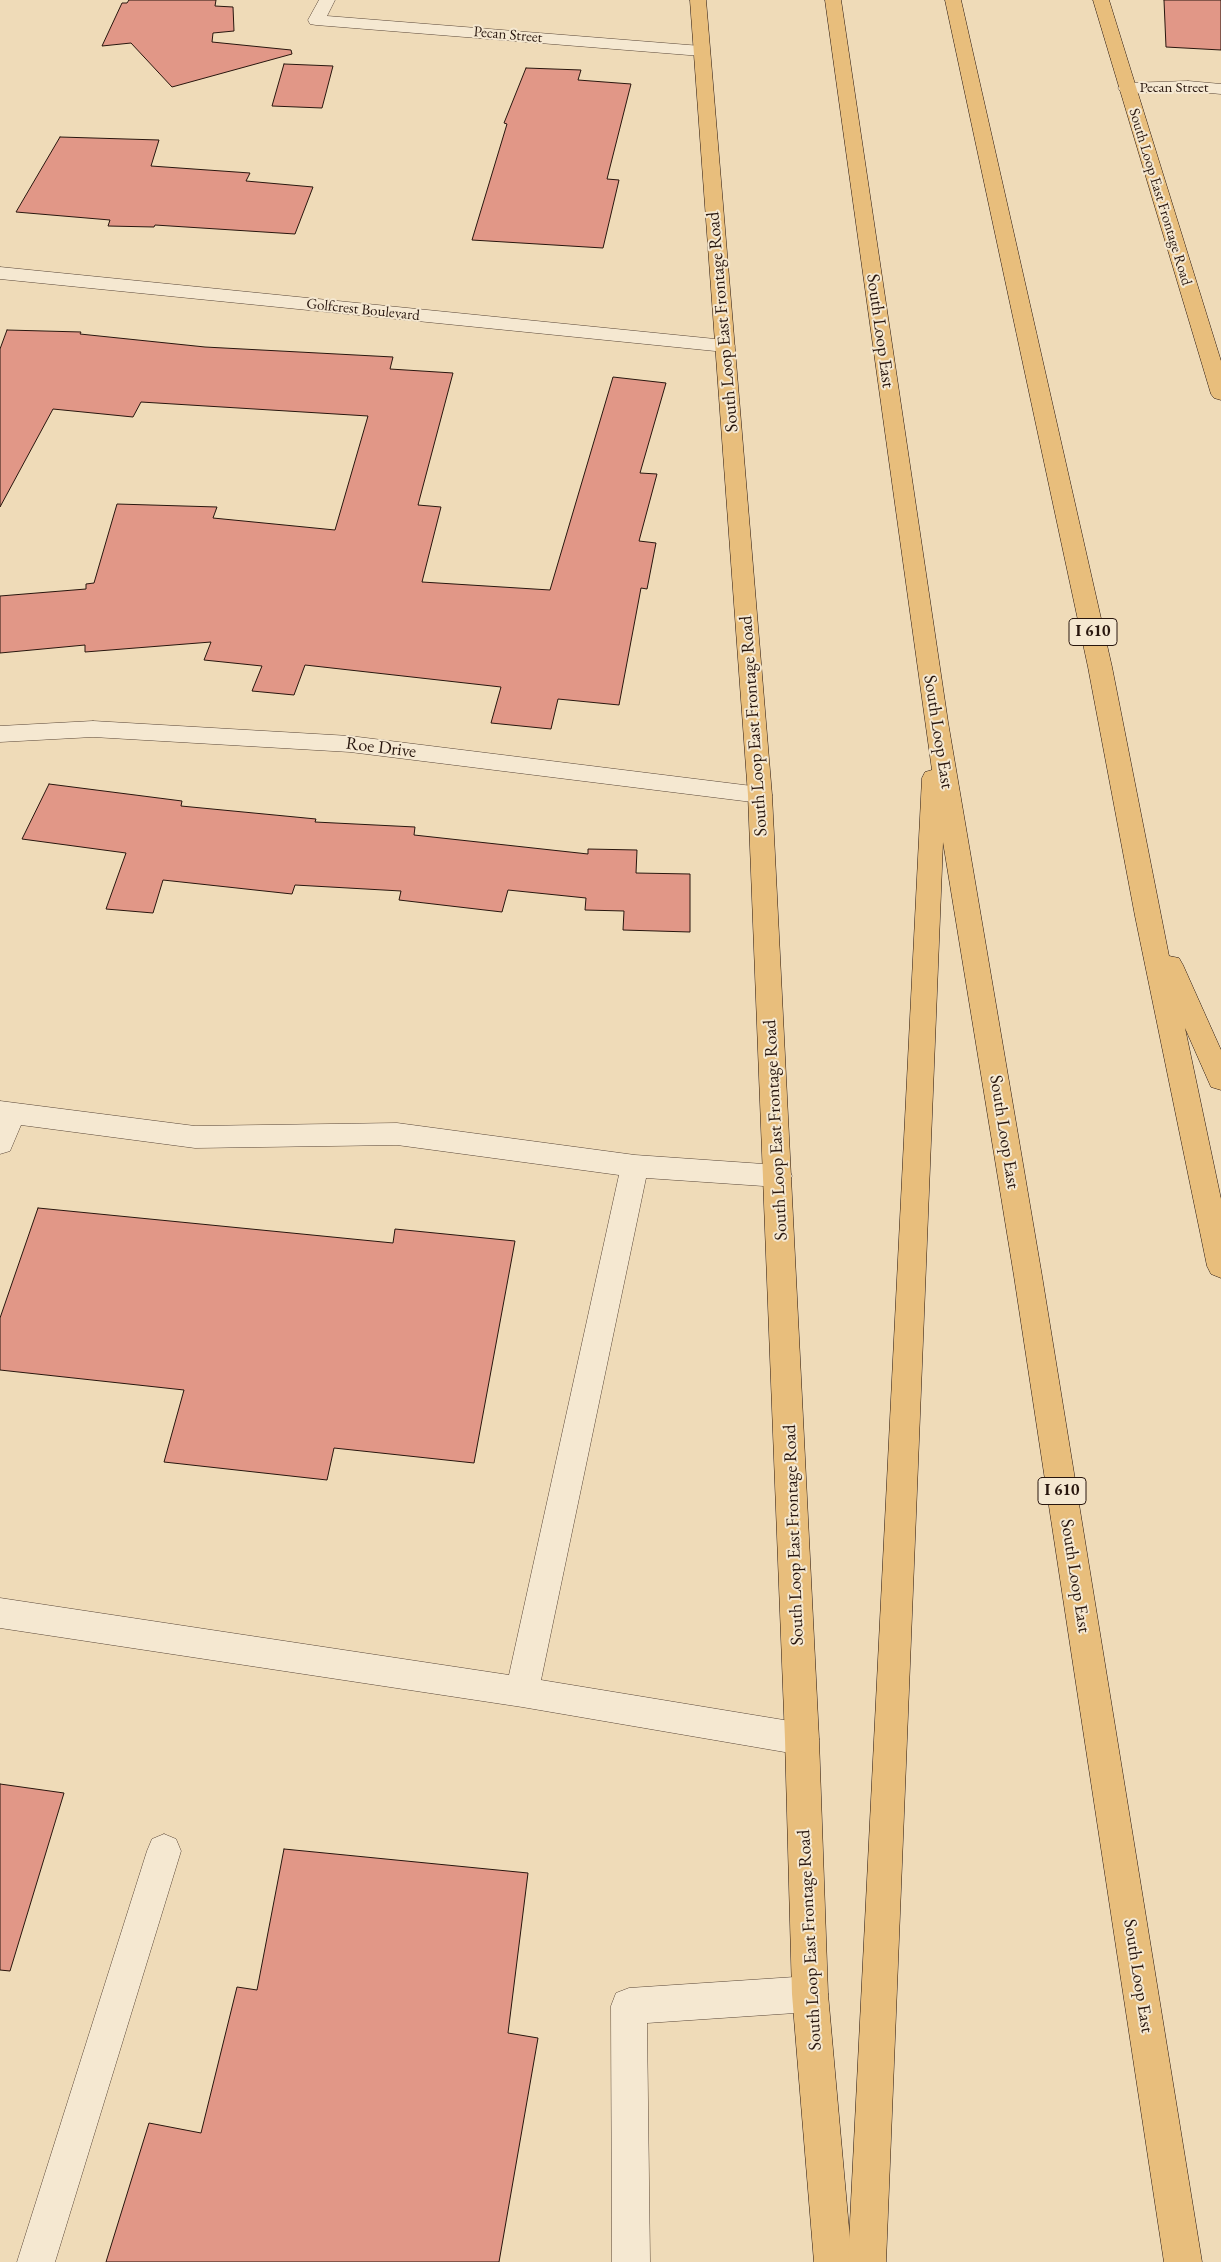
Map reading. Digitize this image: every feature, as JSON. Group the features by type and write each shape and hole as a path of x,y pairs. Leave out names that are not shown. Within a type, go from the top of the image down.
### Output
{"main road":[{"name":"South Loop East Frontage Road","path":"698,0 760,795 802,1739 810,1994 833,2262"},
{"name":"South Loop East","path":"833,0 936,722 1028,1276 1183,2262"},
{"name":"I 610","path":"953,0 1100,667 1148,916 1221,1266"},
{"name":"South Loop East Frontage Road","path":"1101,0 1221,394"},
{"path":"867,2262 936,722"},
{"path":"1148,916 1221,1080"}],"street":[{"name":"Pecan Street","path":"327,0 316,20 701,50"},
{"name":"Pecan Street","path":"1127,88 1188,86 1221,89"},
{"name":"Golfcrest Boulevard","path":"0,273 725,346"},
{"name":"Roe Drive","path":"0,734 93,729 350,744 760,795"},
{"path":"0,1143 6,1112 195,1137 396,1134 635,1166 778,1176"},
{"path":"522,1692 635,1166"},
{"path":"0,1613 522,1692 802,1739"},
{"path":"36,2262 164,1851"},
{"path":"631,2262 629,2006 810,1994"}],"building":[{"path":"129,0 216,0 215,6 233,7 234,31 213,33 212,42 291,50 292,54 172,87 131,43 102,46 122,3 127,3"},
{"path":"1164,0 1221,0 1221,50 1166,47"},
{"path":"284,64 333,66 322,108 272,106"},
{"path":"526,68 581,70 578,80 631,84 607,179 619,180 603,248 472,240 507,124 504,123"},
{"path":"60,137 159,140 151,166 250,173 246,181 313,187 295,234 155,225 154,227 108,226 110,220 16,212"},
{"path":"7,330 81,332 80,334 205,347 393,357 390,369 453,373 418,505 441,507 422,582 550,590 613,377 666,383 640,473 657,474 639,541 656,543 647,589 641,588 619,705 558,699 551,729 491,723 501,687 305,665 294,695 252,691 262,666 204,660 211,642 85,652 85,645 0,653 0,596 86,589 86,584 94,583 117,504 217,507 213,518 335,530 368,416 141,402 133,417 53,409 0,507 0,349"},
{"path":"49,784 182,801 181,806 316,819 315,822 415,827 414,835 588,854 588,849 637,850 636,873 690,874 690,932 623,930 624,911 585,910 586,898 508,890 502,912 399,900 401,891 295,885 292,894 163,880 153,913 106,909 126,853 22,839"},
{"path":"38,1208 393,1243 395,1229 515,1241 474,1463 334,1448 327,1480 164,1462 184,1390 0,1370 0,1318"},
{"path":"0,1784 64,1793 10,1971 0,1970"},
{"path":"284,1849 528,1873 508,2033 538,2038 499,2262 106,2262 149,2123 201,2133 237,1987 257,1990"}]}
